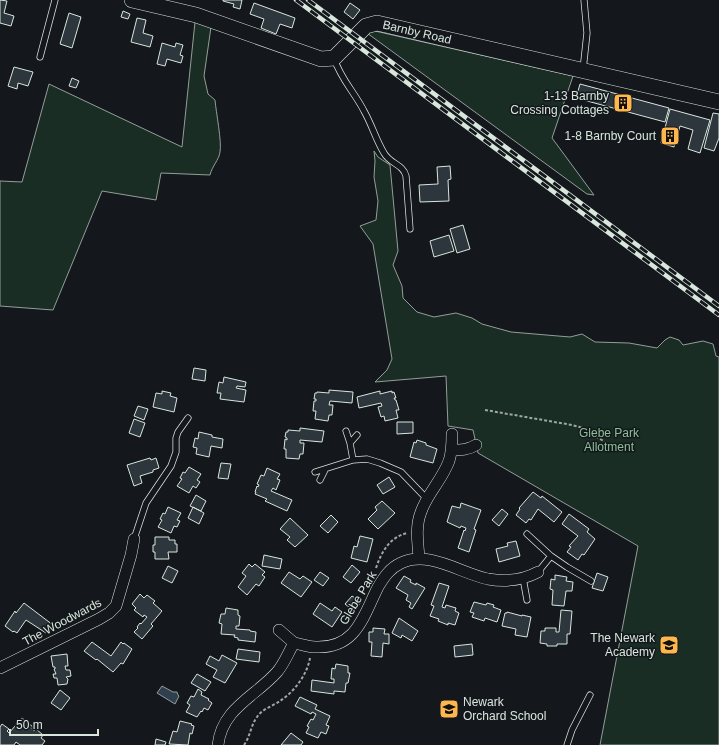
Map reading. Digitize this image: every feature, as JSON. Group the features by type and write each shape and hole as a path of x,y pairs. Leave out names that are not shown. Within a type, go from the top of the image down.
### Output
{"street":[{"path":"132,0 196,15 228,25 316,58 334,58"},
{"name":"Barnby Road","path":"334,58 366,26 377,23 719,102"},
{"path":"452,434 449,462 421,512 418,524 419,558 490,579 503,580 523,578 538,572"},
{"path":"451,450 470,449 476,445"},
{"name":"The Woodwards","path":"0,668 99,620 109,613 116,606 120,598 134,539"},
{"name":"Glebe Park","path":"279,630 294,643 312,647 330,646 340,642 349,637 358,628 386,574 400,564 419,558"},
{"path":"218,745 221,734 230,716 244,700 277,672 294,643"}],"lane":[{"path":"40,57 55,0"},
{"path":"583,70 587,33 584,0"},
{"path":"334,58 339,72 366,114 384,153 391,161 405,171 410,229"},
{"path":"134,539 146,503 171,466 176,452 176,438 178,432 188,418"},
{"path":"346,431 353,460"},
{"path":"350,443 357,435"},
{"path":"316,472 353,460 367,460 395,469 405,476 427,499"},
{"path":"320,463 325,470"},
{"path":"320,480 325,470"},
{"path":"527,534 551,556 591,581"},
{"path":"538,572 551,556"},
{"path":"523,578 527,600"},
{"path":"567,745 572,730 590,695"}],"path":[{"path":"485,410 572,424 583,428 616,450"},
{"path":"244,745 257,717 265,710 282,700 299,682 306,671 312,647"}],"green space":[{"path":"195,22 211,27 204,76 208,94 215,100 220,134 220,147 219,155 210,175 161,173 156,200 102,191 53,310 0,306 0,181 22,182 49,84 182,147"},
{"path":"375,31 573,76 552,138 594,195 587,194 367,33"},
{"name":"Glebe Park Allotment","path":"374,151 378,157 390,165 398,251 393,265 402,286 403,298 417,312 434,317 456,313 472,318 482,324 511,332 570,337 582,334 595,342 629,343 657,348 670,337 679,340 683,345 703,341 713,344 716,356 719,357 719,745 600,745 638,546 478,453 473,430 448,426 446,376 375,382 387,370 392,359 373,244 360,226 376,220 378,201 374,177"}],"water":[{"path":"162,686 173,692 177,692 179,696 175,704 157,693"}],"building":[{"path":"0,0 7,1 4,13 14,16 11,26 0,23"},
{"path":"223,0 242,0 240,9 233,7 234,4"},
{"path":"254,3 295,18 292,28 280,24 276,34 261,28 264,19 250,14"},
{"path":"350,3 360,10 353,19 344,12"},
{"path":"123,11 130,14 128,19 121,17"},
{"path":"69,13 81,17 72,48 60,44"},
{"path":"137,18 146,20 143,33 153,36 150,47 131,42"},
{"path":"162,43 175,47 176,43 183,45 180,55 183,56 181,63 167,59 165,66 157,64"},
{"path":"14,67 33,72 28,86 18,83 17,89 8,86"},
{"path":"72,78 79,81 76,88 69,86"},
{"name":"1-13 Barnby Crossing Cottages","path":"580,84 669,108 665,122 576,98"},
{"name":"1-8 Barnby Court","path":"670,109 710,120 700,153 688,149 693,130 680,126 674,147 661,143"},
{"path":"713,113 719,114 719,138 714,151 704,148"},
{"path":"450,166 451,179 448,180 449,201 420,202 419,185 438,184 437,167"},
{"path":"463,225 470,249 457,253 450,229"},
{"path":"449,235 454,251 434,257 430,241"},
{"path":"194,368 206,370 205,381 192,379"},
{"path":"224,377 246,382 245,387 237,386 236,388 246,390 244,402 220,399 221,393 217,393 219,382 223,383"},
{"path":"329,390 353,392 352,403 330,401 329,405 333,405 332,415 329,415 328,421 315,419 316,411 313,411 314,401 316,401 316,399 314,399 315,393 329,393"},
{"path":"162,391 171,393 170,396 177,398 174,412 153,407 156,393 162,394"},
{"path":"380,391 380,394 392,391 392,393 394,392 396,398 394,398 399,410 396,410 398,418 385,421 384,416 381,417 378,407 382,406 381,403 359,408 357,397"},
{"path":"138,406 148,409 144,420 134,416"},
{"path":"134,419 145,423 140,437 129,433"},
{"path":"397,422 413,422 413,433 397,434"},
{"path":"300,428 324,431 322,442 300,440 300,443 304,443 303,454 300,454 299,459 286,458 286,449 284,449 285,439 287,440 285,437 286,432 288,432 288,430 300,431"},
{"path":"199,432 223,439 222,448 211,446 209,457 196,454 197,448 193,447 195,438 198,439"},
{"path":"417,440 437,449 433,463 410,457 414,442 416,443"},
{"path":"150,458 151,460 156,458 159,468 153,470 153,472 140,476 142,483 134,486 127,465"},
{"path":"221,463 231,464 228,479 218,478"},
{"path":"189,467 201,474 197,480 200,482 196,488 193,486 189,493 177,486 182,479 180,478 183,472 185,473"},
{"path":"267,468 280,474 277,479 280,480 276,490 273,488 271,491 292,500 287,511 265,501 267,499 255,494 261,475 264,476"},
{"path":"389,477 395,487 383,494 377,485"},
{"path":"533,492 541,498 542,496 562,512 554,522 538,509 531,520 529,519 526,523 516,515 520,509 519,508"},
{"path":"196,495 206,501 201,511 190,506"},
{"path":"382,501 395,513 378,529 368,519 377,510 375,507"},
{"path":"461,503 481,510 474,529 476,530 469,552 458,548 466,528 461,526 460,528 447,522 452,506 460,508"},
{"path":"168,507 181,513 177,520 180,521 177,527 174,526 171,533 158,527 162,520 160,519 163,513 165,514"},
{"path":"193,507 204,513 199,524 188,518"},
{"path":"502,509 508,514 499,526 492,520"},
{"path":"569,514 589,529 587,532 595,539 584,555 582,554 578,560 567,552 571,547 569,546 578,536 562,524"},
{"path":"331,515 338,522 328,533 320,526"},
{"path":"290,518 308,535 295,547 287,540 290,537 280,529"},
{"path":"360,536 373,539 367,562 351,558 354,546 357,547"},
{"path":"155,537 169,537 169,540 175,540 175,544 177,544 177,552 168,552 169,559 155,559 153,545 155,545"},
{"path":"516,541 520,556 499,562 496,549 508,546 507,543"},
{"path":"264,555 282,559 280,569 262,566"},
{"path":"249,564 252,567 255,564 265,572 262,575 265,577 259,586 256,584 247,595 238,587 246,576 242,573"},
{"path":"352,565 360,572 351,583 343,577"},
{"path":"168,566 178,571 172,583 162,578"},
{"path":"289,572 300,579 303,576 312,582 301,597 281,583"},
{"path":"320,572 329,578 323,586 314,580"},
{"path":"597,573 608,577 603,591 592,588"},
{"path":"555,575 567,577 566,581 573,582 572,591 566,591 564,606 552,605 553,590 550,589 551,579 555,580"},
{"path":"404,576 411,580 410,582 416,585 416,583 425,588 412,609 409,607 411,603 406,600 408,595 396,588"},
{"path":"439,583 449,586 442,607 445,608 446,605 456,608 455,611 459,613 455,625 448,623 448,625 438,621 439,619 430,616 434,606 431,605"},
{"path":"140,594 144,598 147,595 155,601 153,603 162,611 151,624 153,626 142,639 134,632 140,623 141,624 147,617 144,615 143,617 134,610 136,608 132,604"},
{"path":"352,596 361,602 354,611 345,604"},
{"path":"474,602 494,605 493,607 501,610 497,622 485,618 484,621 472,617 474,613 470,612"},
{"path":"24,603 53,625 46,633 26,620 17,633 5,626 15,611 16,613"},
{"path":"320,603 332,611 335,607 342,612 332,627 313,614"},
{"path":"226,608 238,610 238,615 240,616 239,626 236,626 236,629 256,632 255,642 238,640 238,638 234,637 235,635 221,634 222,624 219,623 221,614 225,614"},
{"path":"561,610 572,611 570,634 567,634 567,644 547,646 547,644 540,643 541,631 545,631 545,628 556,628 556,632 559,632"},
{"path":"507,612 531,617 527,637 515,635 516,629 502,626 505,613"},
{"path":"399,618 418,631 412,641 402,635 401,638 392,633"},
{"path":"373,628 385,629 384,634 389,634 389,644 383,643 382,657 371,656 372,642 369,642 369,632 373,632"},
{"path":"92,642 111,656 121,642 132,649 123,664 121,663 113,672 84,651"},
{"path":"472,644 473,655 455,657 454,646"},
{"path":"238,649 260,652 259,662 236,659"},
{"path":"67,654 68,666 65,666 66,670 70,670 71,676 66,677 68,679 67,684 58,685 57,678 54,678 53,674 56,674 51,656"},
{"path":"222,655 237,663 225,683 213,677 217,670 206,664 210,656 219,661"},
{"path":"336,664 348,666 348,673 350,673 348,683 346,683 345,692 334,691 334,694 311,691 312,680 334,683 334,679 331,679 332,668 335,669"},
{"path":"197,674 211,682 205,691 191,683"},
{"path":"198,689 202,692 201,695 209,699 208,700 212,703 208,710 204,708 197,717 186,712 190,705 187,703 191,696 194,697"},
{"path":"60,690 70,698 61,710 51,703"},
{"path":"300,697 317,705 315,709 330,716 326,725 329,726 326,734 321,732 318,738 306,733 309,727 307,726 316,714 312,712 311,714 295,706"},
{"path":"22,718 33,727 32,729 34,731 36,729 43,735 41,738 45,741 42,745 20,745 16,742 14,745 0,745 0,727 2,724 9,729 7,731 9,733"},
{"path":"180,721 192,724 191,725 194,726 192,734 190,733 188,745 169,744 173,731 177,732"},
{"path":"291,733 303,742 301,745 281,745"},
{"path":"156,739 166,742 165,745 155,745"}],"railway":[{"path":"296,0 719,315"},
{"path":"308,0 719,306"}],"place":[{"name":"1-13 Barnby Crossing Cottages","path":"623,103"},
{"name":"1-8 Barnby Court","path":"670,136"},
{"name":"The Newark Academy","path":"669,645"},
{"name":"Newark Orchard School","path":"449,709"}]}
